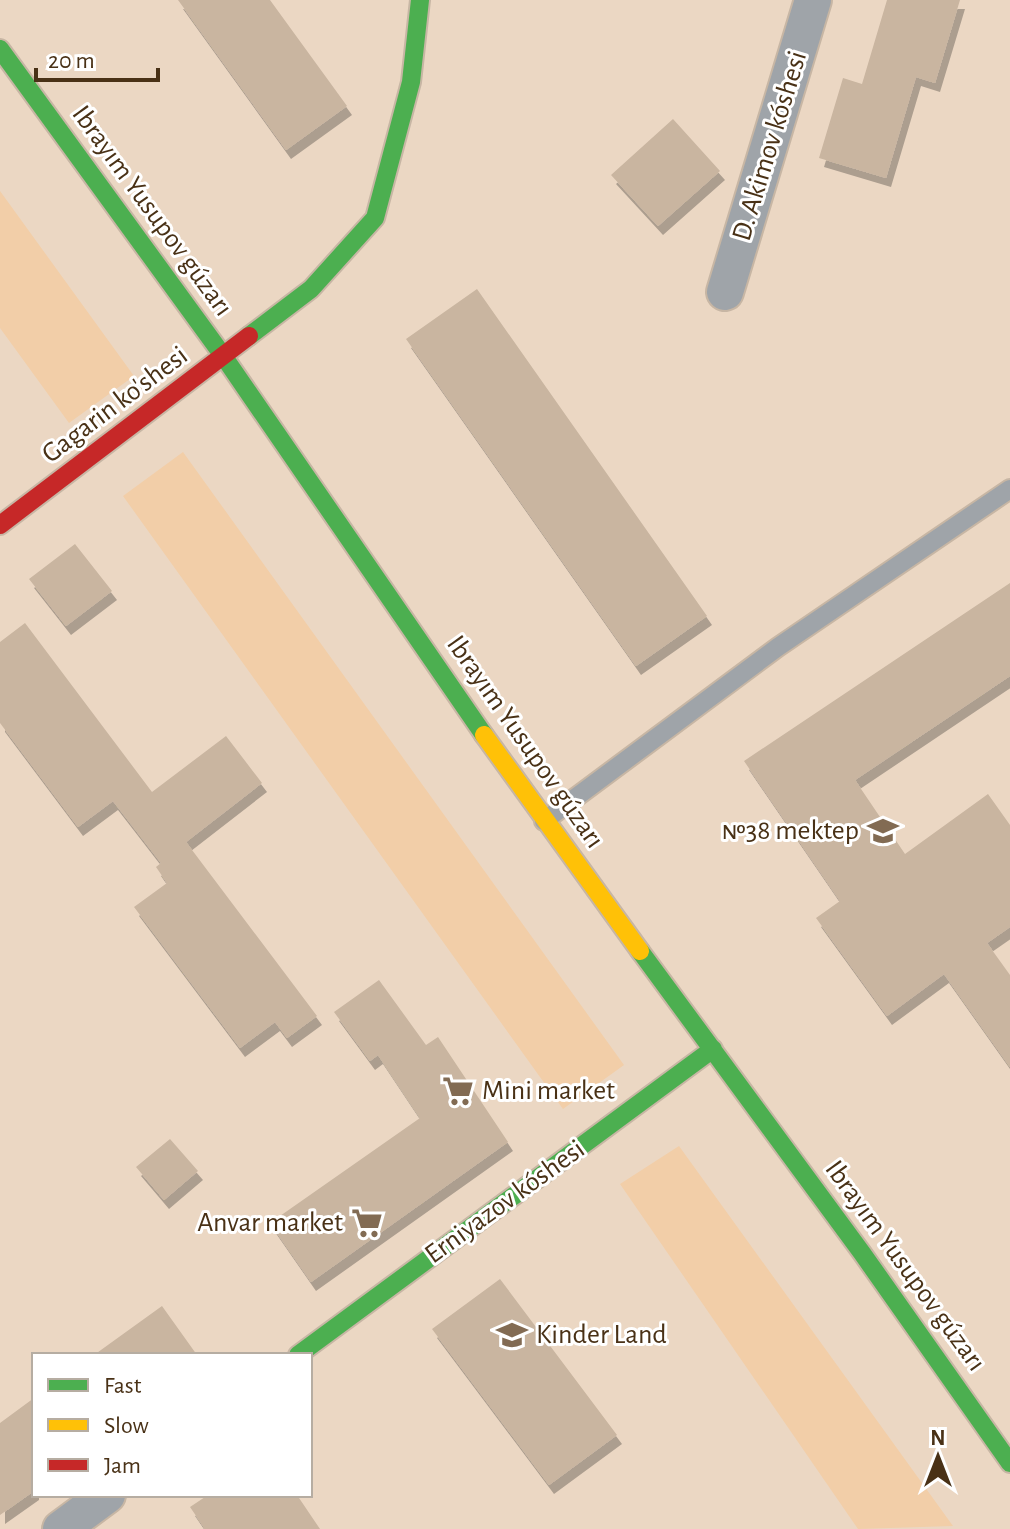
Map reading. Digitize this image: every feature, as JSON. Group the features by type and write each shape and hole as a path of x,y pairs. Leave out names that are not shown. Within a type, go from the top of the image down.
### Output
{"main road":[{"name":"Gagarin ko'shesi","path":"0,525 311,289 375,218 411,82 420,0"},
{"name":"Ibrayım Yusupov gúzarı","path":"0,49 224,357 544,821 713,1049 1010,1463"},
{"name":"Erniyazov kóshesi","path":"301,1353 713,1049"}],"street":[{"name":"D. Akimov kóshesi","path":"725,292 813,0"},
{"path":"61,1529 104,1497"}],"lane":[{"path":"544,821 778,647 1010,489"}],"shaded area":[{"path":"0,191 134,376 69,423 0,328"},
{"path":"183,452 624,1065 563,1109 123,496"},
{"path":"679,1146 953,1526 858,1529 620,1184"}],"building":[{"path":"178,0 270,0 347,106 286,150"},
{"path":"887,0 960,0 935,83 916,77 886,178 819,158 843,78 862,84"},
{"path":"673,119 720,171 658,226 611,175"},
{"path":"477,289 707,616 636,666 406,339"},
{"path":"75,544 112,591 66,626 29,579"},
{"name":"№38 mektep","path":"1010,583 1010,676 855,780 905,854 988,794 1010,825 1010,927 987,943 1010,975 1010,1067 944,974 887,1016 816,918 840,901 744,761"},
{"path":"25,623 152,792 226,736 262,783 186,842 317,1016 287,1038 275,1022 240,1048 134,907 167,883 156,867 161,863 113,801 78,827 0,723 0,642"},
{"path":"379,980 426,1045 438,1037 508,1142 311,1282 270,1223 420,1118 378,1055 370,1061 334,1012"},
{"path":"170,1139 198,1171 164,1200 136,1167"},
{"path":"500,1279 617,1435 549,1485 432,1329"},
{"path":"162,1306 196,1353 97,1353"},
{"path":"32,1399 32,1492 0,1515 0,1423"},
{"path":"205,1497 298,1497 320,1529 205,1529 190,1507"}],"traffic: fast":[{"path":"249,336 311,289 375,218 411,82 420,0"},
{"path":"0,49 224,357 484,735"},
{"path":"640,951 862,1253 1010,1463"},
{"path":"301,1353 713,1049"}],"traffic: slow":[{"path":"484,735 640,951"}],"traffic: jam":[{"path":"0,525 249,336"}],"place":[{"name":"№38 mektep","path":"883,831"},
{"name":"Mini market","path":"458,1091"},
{"name":"Anvar market","path":"367,1223"},
{"name":"Kinder Land","path":"512,1335"}]}
